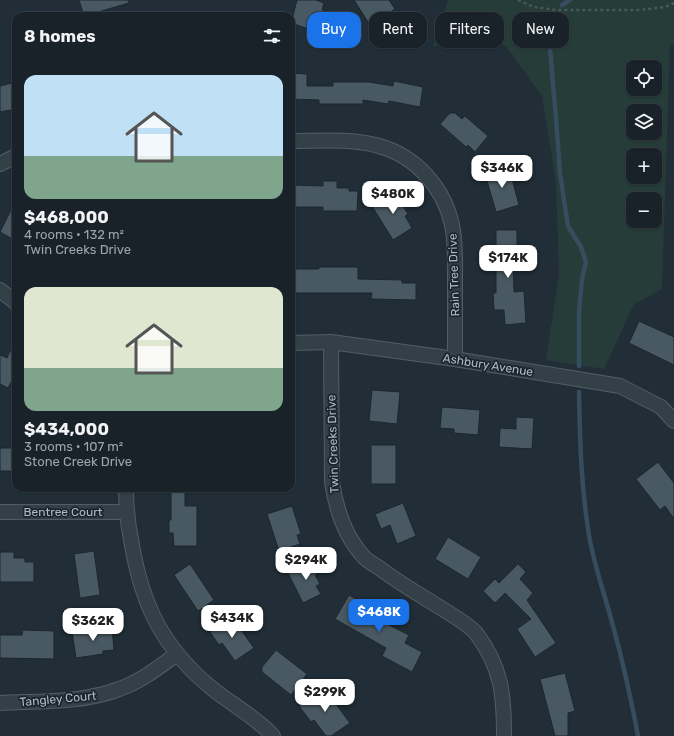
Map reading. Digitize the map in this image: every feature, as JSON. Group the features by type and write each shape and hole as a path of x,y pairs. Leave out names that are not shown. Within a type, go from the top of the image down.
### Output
{"street":[{"name":"Rain Tree Drive","path":"295,141 357,142 379,146 401,154 412,162 433,182 446,207 452,225 455,249 456,359"},
{"path":"0,164 12,158"},
{"path":"0,290 12,300"},
{"name":"Ashbury Avenue","path":"295,343 331,342 456,359 620,386 661,406 674,421"},
{"name":"Twin Creeks Drive","path":"331,342 332,482 334,502 342,522 348,535 364,557 391,577 447,612 475,632 492,660 499,676 504,708 504,736"},
{"path":"126,492 126,512 140,584 158,626 177,654 207,684 249,715 273,736"},
{"name":"Bentree Court","path":"0,512 126,512"},
{"name":"Tangley Court","path":"0,703 87,698 104,694 135,682 177,654"}],"path":[{"path":"518,0 534,7 556,10 640,10 665,7 674,3"}],"green space":[{"path":"448,0 674,0 674,45 670,45 662,289 634,304 604,369 546,360 559,274 556,182 542,96 505,45 504,12 444,12"}],"building":[{"path":"79,0 128,0 129,3 98,12 83,12"},
{"path":"297,0 316,0 324,3 322,10 329,12 307,12 307,28 295,24"},
{"path":"354,0 389,0 395,9 390,12 369,12 369,23"},
{"path":"295,73 307,74 307,86 333,86 333,82 369,82 393,86 394,81 423,87 420,107 389,101 388,104 363,100 363,104 319,104 319,100 295,99"},
{"path":"12,83 12,110 0,112 0,86"},
{"path":"450,113 455,113 462,119 465,116 488,136 475,152 468,145 466,147 440,124"},
{"path":"509,167 519,205 496,212 485,174"},
{"path":"323,181 337,181 337,188 349,188 349,191 358,191 357,211 323,211 323,207 295,207 295,185 323,186"},
{"path":"396,191 408,214 405,216 412,228 393,240 372,206"},
{"path":"12,208 12,239 0,232"},
{"path":"496,230 517,230 517,261 513,261 514,292 524,291 526,323 505,325 504,310 494,310 493,293 496,293"},
{"path":"319,267 358,267 358,279 402,280 402,283 416,283 416,300 371,299 372,293 295,293 295,269 319,269"},
{"path":"639,321 674,337 674,365 629,343"},
{"path":"12,346 12,380 8,388 0,384 0,355 7,358"},
{"path":"372,390 400,392 397,424 369,421"},
{"path":"442,407 480,410 478,435 454,433 454,429 440,428"},
{"path":"516,417 534,418 532,449 499,447 500,428 516,429"},
{"path":"371,445 396,445 396,484 371,484"},
{"path":"0,448 12,448 12,471 0,471"},
{"path":"658,462 674,483 674,519 665,506 660,510 636,479"},
{"path":"171,492 185,492 185,506 197,506 197,546 174,546 173,533 169,533 169,520 171,520"},
{"path":"403,503 416,536 397,544 390,525 381,529 375,514"},
{"path":"292,506 301,534 297,535 300,544 279,551 267,514"},
{"path":"448,537 481,557 468,579 435,559"},
{"path":"94,551 100,595 80,598 74,554"},
{"path":"0,552 14,552 14,558 25,558 25,562 34,562 34,582 0,582"},
{"path":"313,559 320,572 315,575 320,584 316,586 321,594 303,603 288,573"},
{"path":"190,564 214,600 198,611 174,575"},
{"path":"518,564 526,572 520,579 533,593 527,600 556,643 535,657 517,629 531,619 505,593 495,603 483,591 495,579 499,583"},
{"path":"349,595 363,603 362,605 374,612 373,614 380,618 379,620 409,635 405,643 422,652 412,672 382,656 386,648 335,619"},
{"path":"231,616 254,648 235,661 222,643 219,645 210,632"},
{"path":"112,627 114,650 103,651 103,654 76,658 72,632"},
{"path":"23,630 54,631 54,659 0,658 0,635 22,635"},
{"path":"276,650 307,674 291,695 262,672 262,667"},
{"path":"565,673 575,711 568,713 568,736 555,736 540,679"},
{"path":"324,688 350,723 331,736 326,736 314,720 311,722 299,706"}],"waterway":[{"path":"562,5 570,0"},
{"path":"550,48 560,173 568,226 581,247 586,262 582,279 579,312 579,366"},
{"path":"579,392 580,446 586,517 591,547 620,653 638,736"}]}
